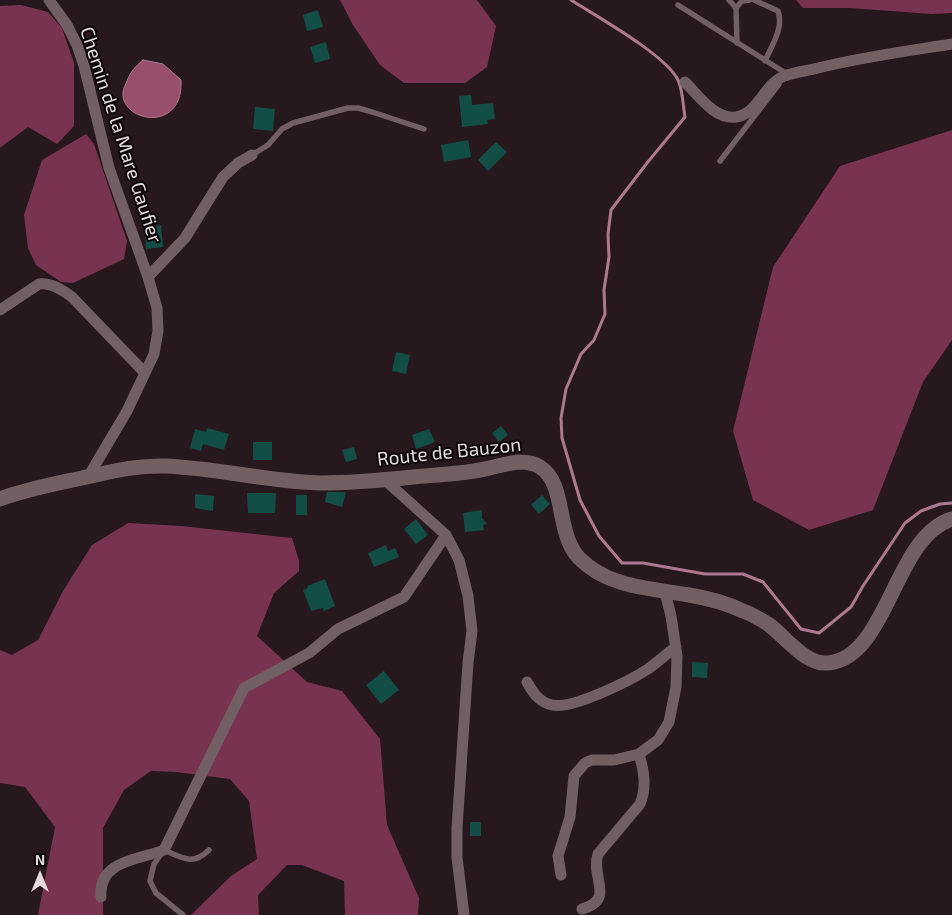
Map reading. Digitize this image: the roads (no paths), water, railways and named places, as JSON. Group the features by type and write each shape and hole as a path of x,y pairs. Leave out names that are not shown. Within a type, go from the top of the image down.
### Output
{"street":[{"name":"Chemin de la Mare Gaufier","path":"49,0 67,25 77,45 109,168 148,277 157,308 158,331 154,354 127,410 88,477"},
{"path":"685,82 711,109 724,116 734,118 746,115 768,88 786,76 850,60 952,44"},
{"path":"148,277 185,238 222,177 238,163 252,156"},
{"path":"0,310 39,284 44,283 55,287 72,297 145,373"},
{"name":"Route de Bauzon","path":"0,499 23,491 118,469 164,466 323,483 385,480 478,470 519,462 529,463 540,467 553,480 568,542 586,564 610,579 644,589 711,599 742,610 769,625 808,658 822,663 841,660 864,642 916,549 934,528 952,519"},
{"path":"385,480 446,535 459,560 468,596 472,631 456,828 456,857 464,915"},
{"path":"101,897 100,886 104,877 117,866 134,858 150,856 164,850 244,688 309,653 338,628 404,597 446,535"},
{"path":"561,875 558,856 570,817 574,776 585,763 592,760 614,760 638,754 658,740 669,722 676,687 676,647 665,592"},
{"path":"527,682 533,694 544,702 554,705 565,705 625,682 649,668 676,647"},
{"path":"582,909 593,906 598,901 601,892 596,862 598,854 640,804 644,794 643,768 638,754"}],"lane":[{"path":"729,0 736,8 737,43"},
{"path":"736,8 742,1 750,0"},
{"path":"754,0 778,11 780,18 777,37 765,60"},
{"path":"678,5 765,60 786,76 720,160"},
{"path":"252,156 268,145 282,129 293,123 348,108 369,111 424,129"},
{"path":"183,915 156,893 150,880 154,864 164,850 186,860 202,857 209,850"}],"waterway":[{"path":"571,0 645,48 671,70 680,84 685,117 611,210 608,234 609,257 604,290 605,314 594,340 581,354 566,389 561,418 562,438 580,500 599,536 622,563 643,563 705,574 743,574 763,582 801,629 819,633 851,607 905,523 921,511 940,504 952,503"}]}
